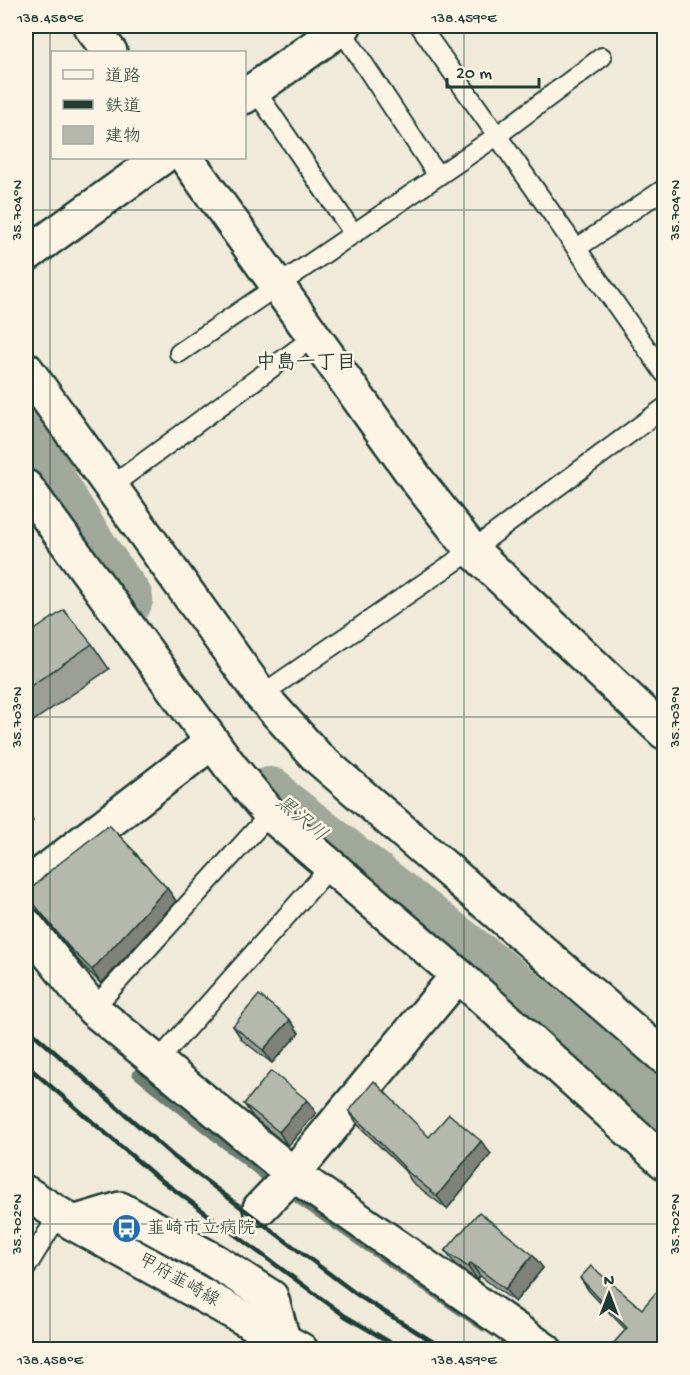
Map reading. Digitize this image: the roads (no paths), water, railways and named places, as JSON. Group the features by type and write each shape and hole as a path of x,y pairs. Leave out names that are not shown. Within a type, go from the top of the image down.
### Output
{"street":[{"path":"90,26 109,51"},
{"path":"250,94 342,27"},
{"path":"26,255 160,159"},
{"path":"187,159 417,480 472,550 664,732"},
{"path":"26,369 261,695 317,757 664,1057"},
{"path":"26,488 212,742 270,814 458,975 664,1162"},
{"path":"26,886 212,742"},
{"path":"26,925 93,1009 293,1174 545,1350"},
{"path":"260,1208 293,1174 458,975"},
{"name":"甲府韮崎線","path":"26,1193 66,1218 292,1344"},
{"path":"66,1218 120,1209 221,1254 271,1297 292,1344"}],"lane":[{"path":"420,26 577,248 659,352 664,373"},
{"path":"342,27 438,176"},
{"path":"179,353 279,287 498,135 602,57"},
{"path":"250,94 354,234"},
{"path":"577,248 664,189"},
{"path":"110,487 315,336"},
{"path":"261,695 472,550 664,408"},
{"path":"93,1009 270,814"},
{"path":"157,1062 331,866"},
{"path":"26,1268 66,1218"}],"waterway":[{"name":"黒沢川","path":"26,439 72,521 125,599"},
{"name":"黒沢川","path":"270,795 276,803 497,976 664,1118"},
{"path":"137,1074 267,1178 484,1327"}],"railway":[{"path":"26,1027 173,1156 359,1296 446,1350"},
{"path":"26,1065 153,1174 345,1316 403,1350"}],"place":[{"name":"韮崎市立病院","path":"126,1229"}],"district":[{"name":"中島一丁目","path":"306,364"}]}
